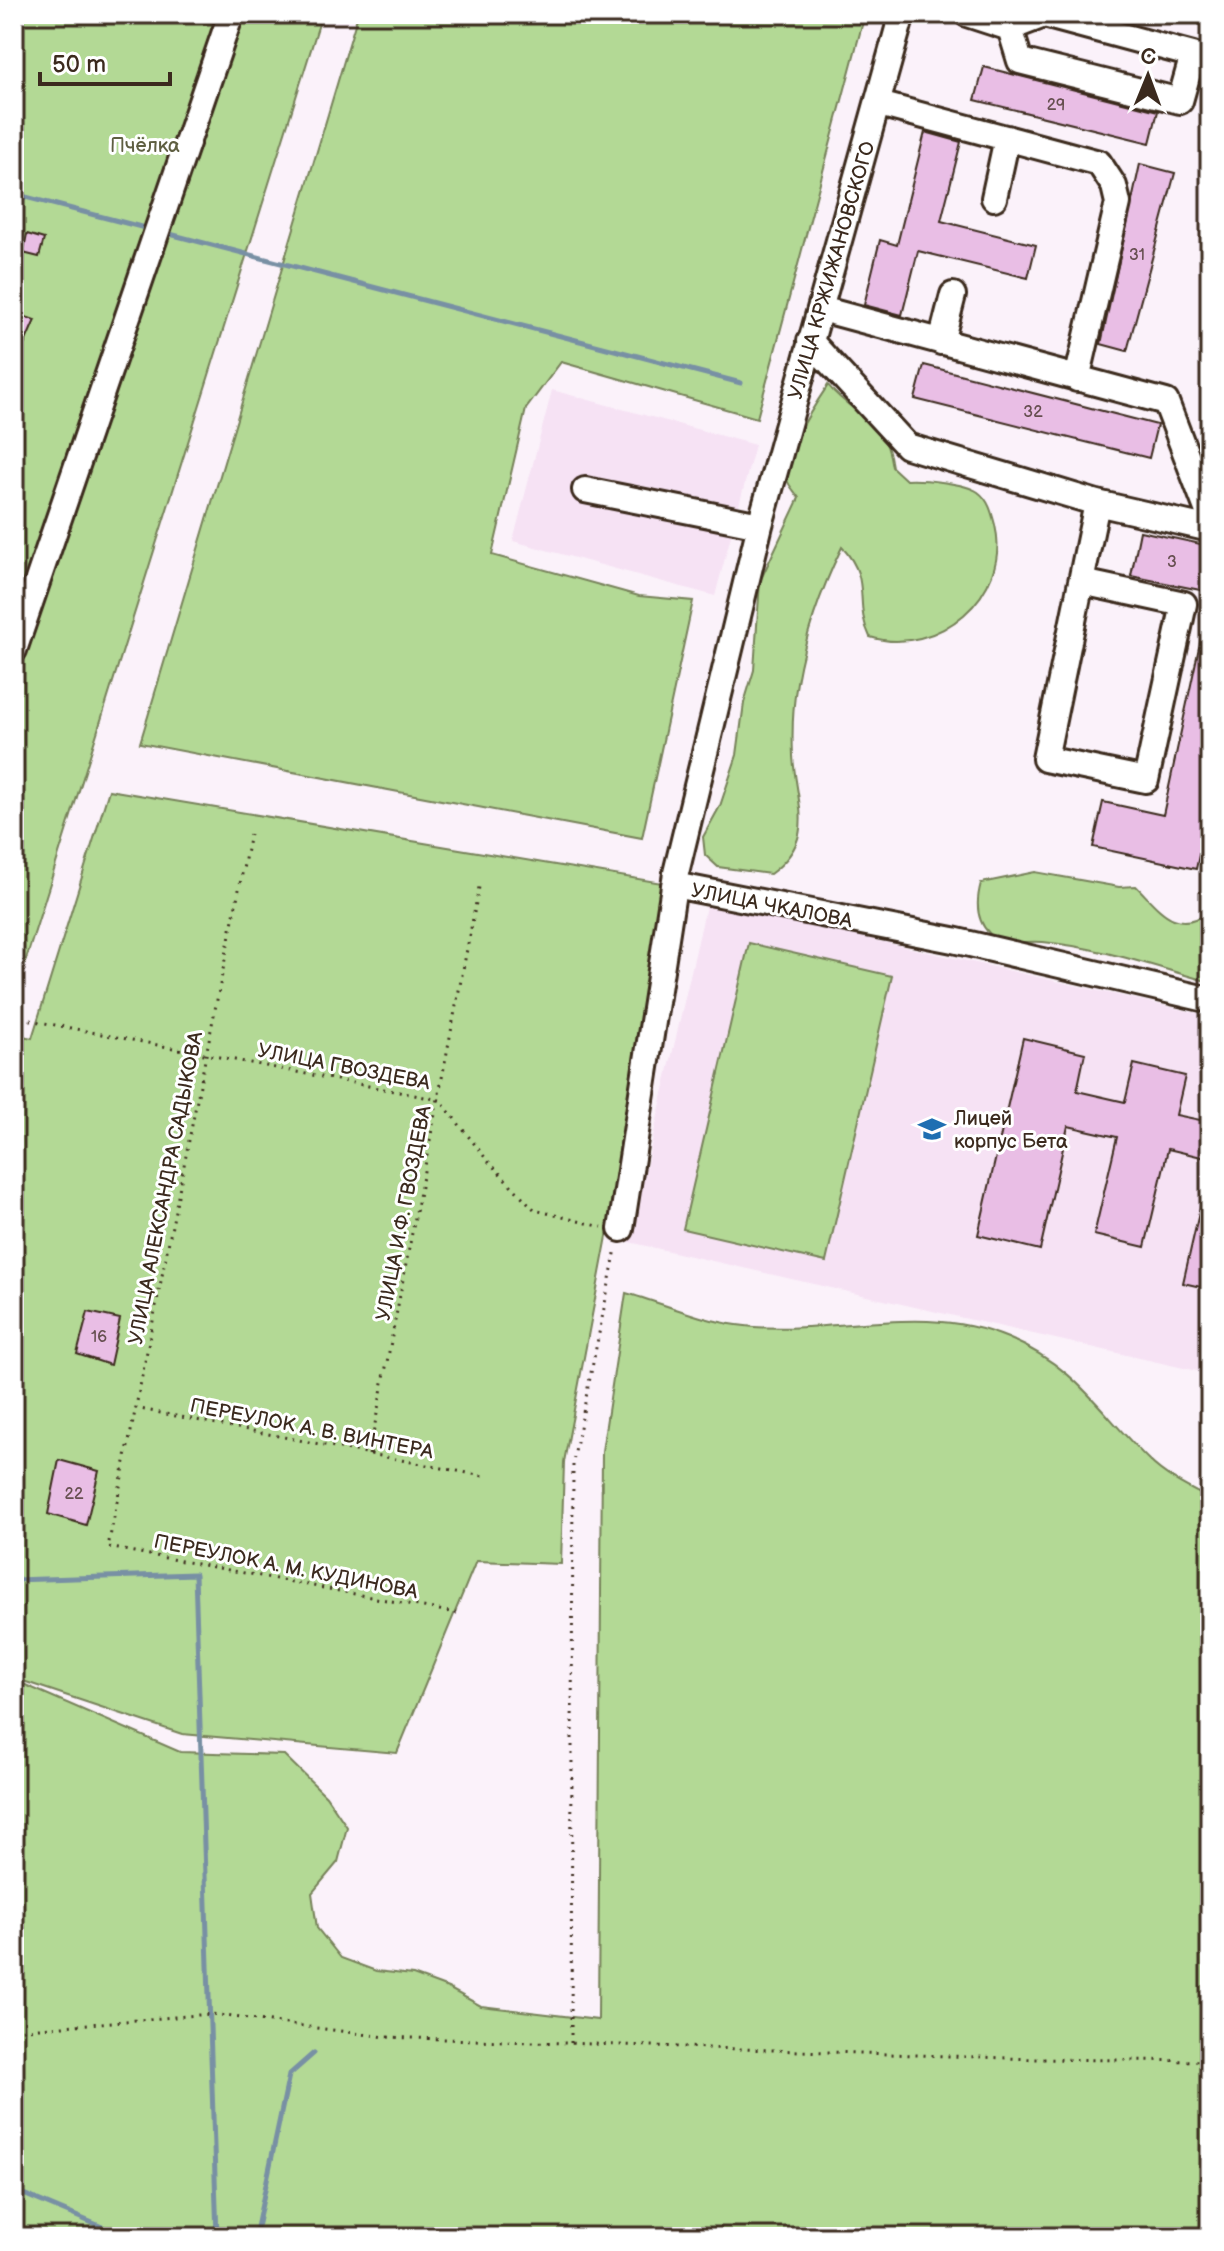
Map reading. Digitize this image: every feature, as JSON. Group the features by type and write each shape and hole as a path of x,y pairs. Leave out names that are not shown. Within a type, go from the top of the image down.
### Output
{"street":[{"path":"14,650 231,14"},
{"name":"УЛИЦА КРЖИЖАНОВСКОГО","path":"674,885 760,525 902,14"},
{"path":"967,14 1010,28 1044,15 1201,59 1180,101 1020,61 1010,28"},
{"path":"879,104 1099,163 1114,186 1116,217 1077,379"},
{"path":"994,198 1007,138"},
{"path":"941,342 953,295"},
{"path":"821,309 1166,402 1210,517"},
{"path":"810,341 907,446 1097,503 1210,529"},
{"path":"585,490 760,525"},
{"path":"1082,582 1184,604 1146,780 1045,759 1097,503"},
{"name":"УЛИЦА ЧКАЛОВА","path":"621,1229 674,885 953,940 1210,1000"}],"path":[{"name":"УЛИЦА АЛЕКСАНДРА САДЫКОВА","path":"108,1547 250,834"},
{"name":"УЛИЦА И.Ф. ГВОЗДЕВА","path":"369,1455 480,882"},
{"name":"УЛИЦА ГВОЗДЕВА","path":"14,1017 440,1100 487,1160 535,1210 621,1229"},
{"path":"571,2043 573,1462 621,1229"},
{"name":"ПЕРЕУЛОК А. В. ВИНТЕРА","path":"135,1408 483,1476"},
{"name":"ПЕРЕУЛОК А. М. КУДИНОВА","path":"108,1547 460,1614"},
{"path":"14,2030 211,2014 385,2037 1021,2059 1210,2061"}],"shaded area":[{"path":"552,390 755,445 715,596 513,541"},
{"name":"Лицей корпус Бета","path":"707,902 1210,1016 1210,1374 629,1242"}],"green space":[{"name":"Пчёлка","path":"14,14 322,14 14,998"},
{"path":"358,14 865,14 757,418 561,362 526,409 492,555 639,596 693,601 642,838 140,743"},
{"path":"828,385 876,427 883,437 892,467 906,480 954,484 982,495 990,507 995,525 997,550 992,575 981,596 964,615 943,629 920,638 895,641 870,637 865,624 857,570 842,547 815,613 796,691 793,756 801,820 794,848 770,874 718,867 705,855 703,837 720,806 737,755 744,703 754,670 760,581 799,498 788,482 787,471 793,445"},
{"path":"109,790 674,885 564,1462 561,1564 476,1561 397,1753 182,1734 14,1678 14,1034 32,1038"},
{"path":"1035,872 1119,887 1136,886 1161,911 1178,920 1198,918 1210,911 1210,982 1085,948 1043,942 1009,942 996,938 985,929 978,910 981,883"},
{"path":"749,943 892,976 826,1262 683,1229"},
{"path":"626,1293 737,1325 771,1328 941,1322 975,1327 1008,1338 1052,1362 1070,1376 1156,1466 1210,1499 1210,2237 14,2237 14,1680 180,1752 284,1755 326,1796 347,1827 338,1862 312,1893 317,1928 341,1958 376,1971 413,1975 448,1988 481,2006 598,2020 602,1451"}],"building":[{"path":"984,67 1158,111 1150,143 975,100"},
{"path":"925,132 961,142 941,221 1036,245 1028,278 918,251 902,315 864,305 880,240 897,245"},
{"path":"1140,164 1175,173 1127,351 1101,344"},
{"path":"27,234 44,239 39,257 23,253"},
{"path":"14,313 35,320 14,368"},
{"path":"924,365 1157,425 1149,458 915,399"},
{"path":"1140,531 1210,546 1210,592 1131,576"},
{"path":"1204,624 1210,624 1210,805 1196,869 1093,847 1103,802 1163,815"},
{"name":"Лицей корпус Бета","path":"1023,1038 1085,1053 1077,1091 1125,1102 1134,1064 1185,1076 1176,1115 1210,1122 1210,1159 1168,1149 1145,1247 1094,1235 1117,1137 1068,1126 1040,1250 978,1235"},
{"path":"1204,1191 1210,1192 1210,1289 1183,1283"},
{"path":"88,1312 120,1319 110,1365 77,1354"},
{"path":"59,1460 99,1471 86,1525 48,1514"}],"waterway":[{"path":"14,194 149,229"},
{"path":"162,232 741,383"},
{"path":"14,1580 195,1574 217,2237"},
{"path":"255,2237 289,2075 314,2053"},
{"path":"14,2190 126,2237"}],"place":[{"name":"Лицей корпус Бета","path":"932,1129"}]}
